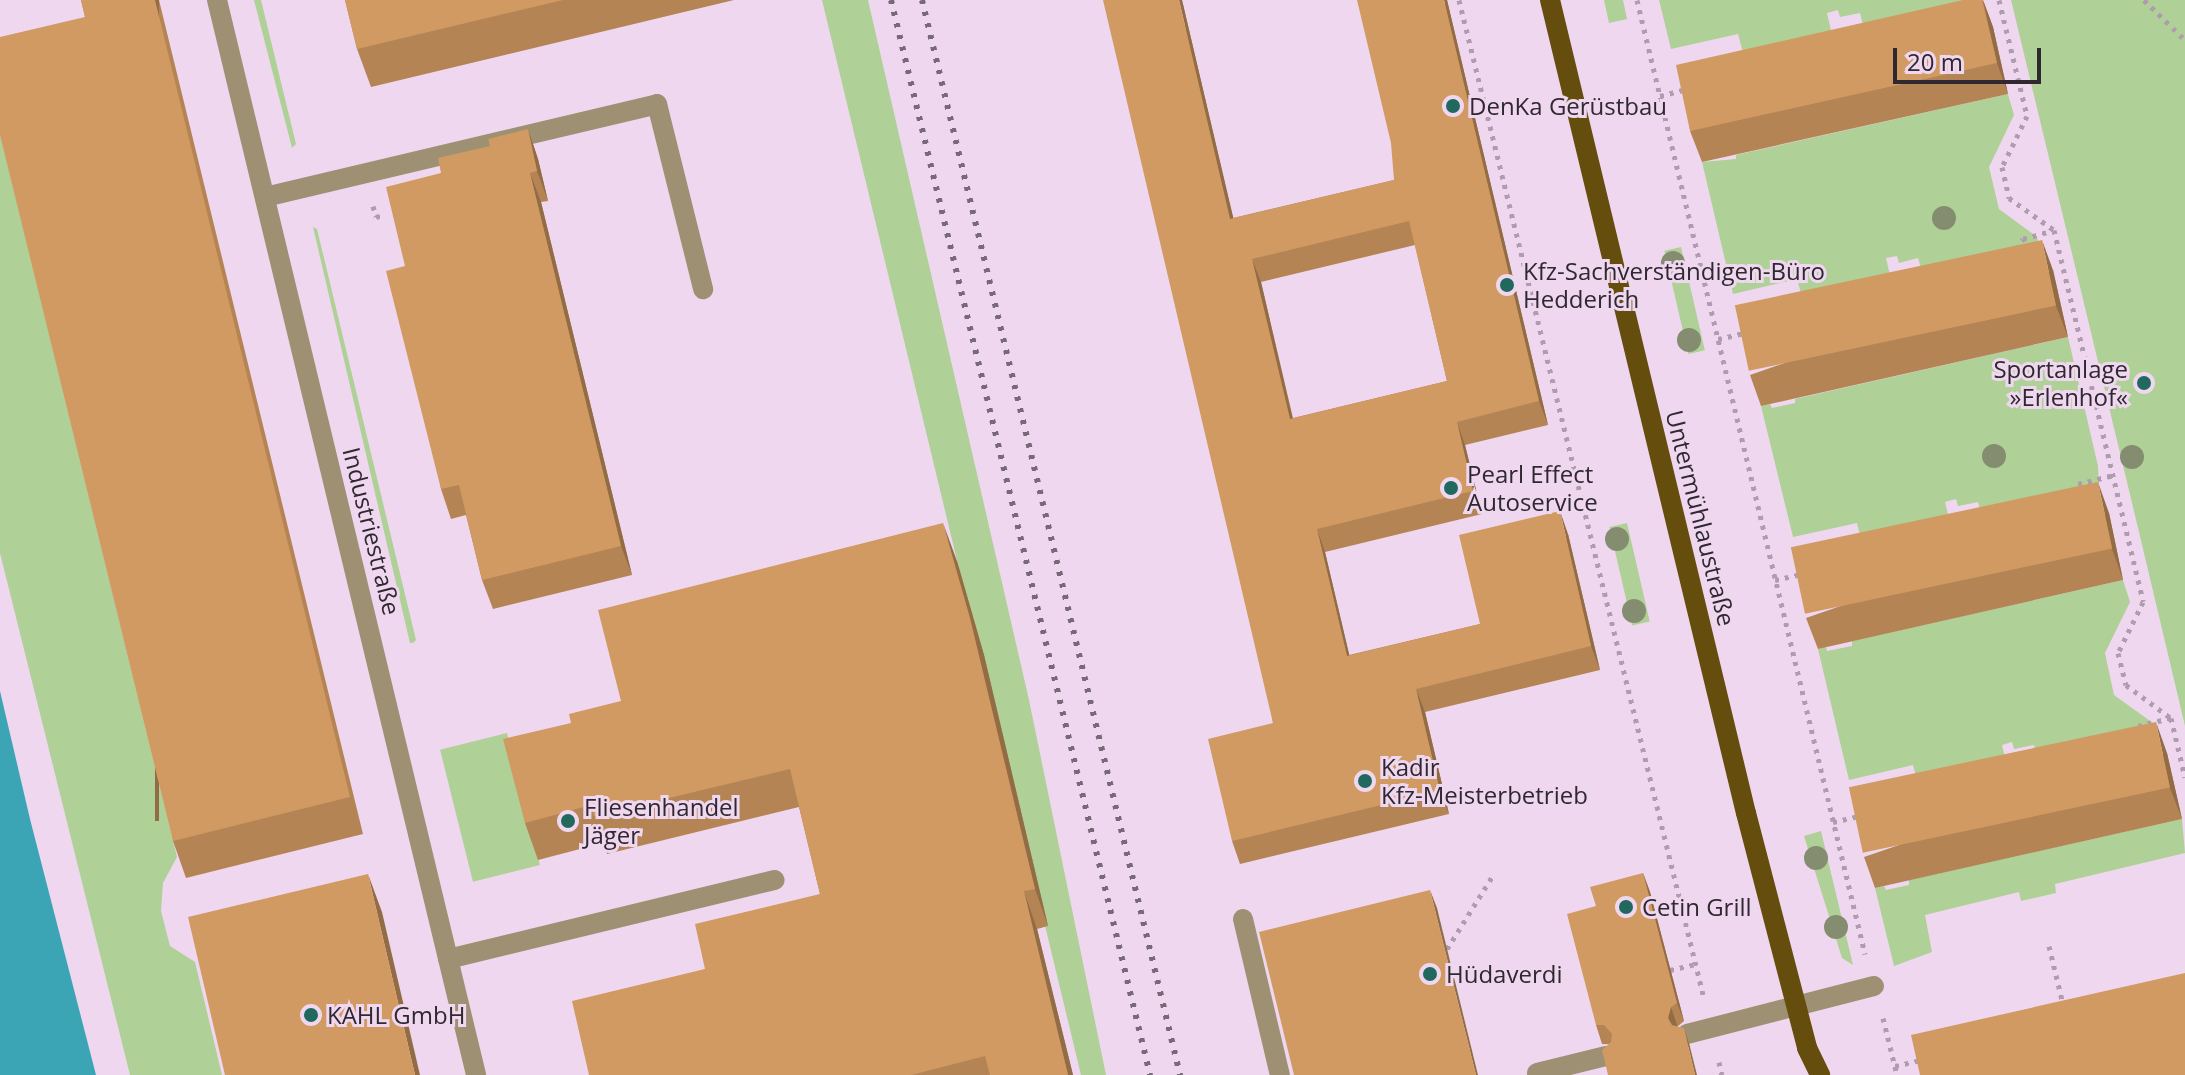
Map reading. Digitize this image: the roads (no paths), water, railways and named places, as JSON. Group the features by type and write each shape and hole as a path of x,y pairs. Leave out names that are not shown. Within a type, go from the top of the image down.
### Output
{"main road":[{"name":"Untermühlaustraße","path":"1550,0 1796,1007 1807,1048 1820,1075"},
{"name":"Untermühlaustraße","path":"1807,1048 1809,1075"}],"street":[{"name":"Industriestraße","path":"217,0 476,1075"},
{"path":"265,197 657,104 703,289"},
{"path":"448,959 775,880"},
{"path":"1243,919 1280,1075"},
{"path":"1687,1034 1874,986"},
{"path":"1537,1073 1606,1056"}],"water":[{"path":"0,691 30,819 96,1075 0,1075"}],"railway":[{"path":"891,0 1150,1075"},
{"path":"922,0 1180,1075"}],"place":[{"name":"DenKa Gerüstbau","path":"1453,106"},
{"name":"Kfz-Sachverständigen-Büro Hedderich","path":"1507,285"},
{"name":"Sportanlage »Erlenhof«","path":"2144,383"},
{"name":"Pearl Effect Autoservice","path":"1451,488"},
{"name":"Kadir Kfz-Meisterbetrieb","path":"1365,781"},
{"name":"Fliesenhandel Jäger","path":"568,821"},
{"name":"Cetin Grill","path":"1626,907"},
{"name":"Hüdaverdi","path":"1430,974"},
{"name":"KAHL GmbH","path":"311,1015"}]}
